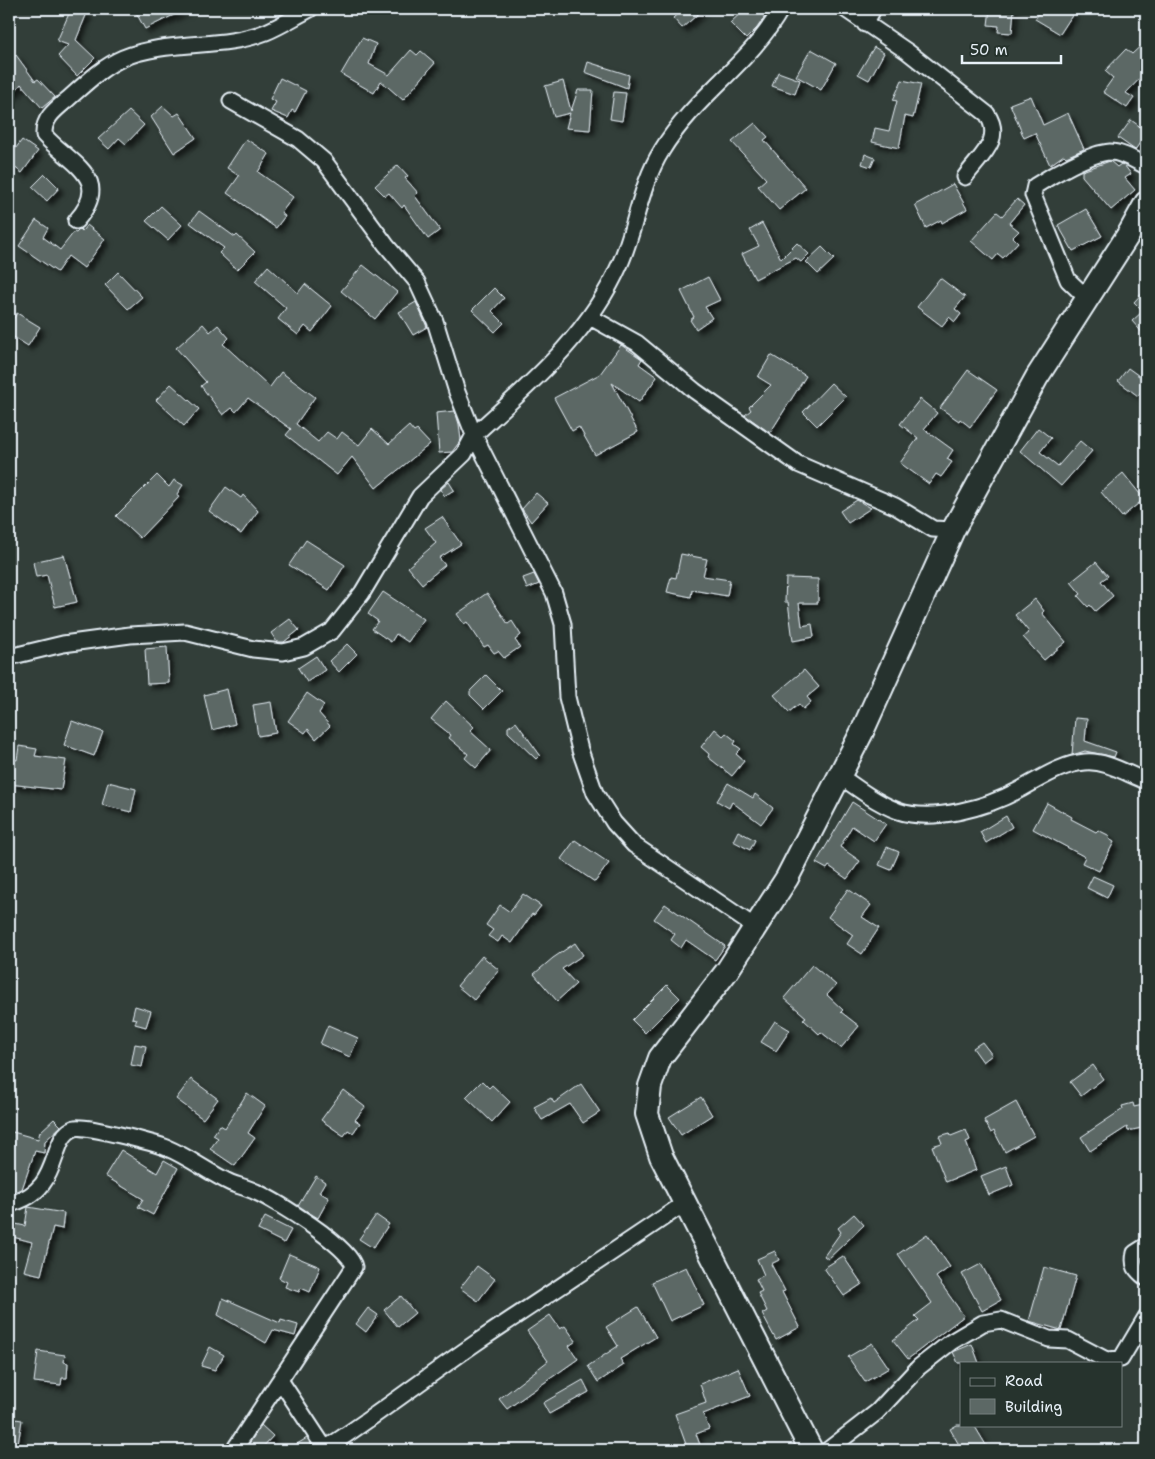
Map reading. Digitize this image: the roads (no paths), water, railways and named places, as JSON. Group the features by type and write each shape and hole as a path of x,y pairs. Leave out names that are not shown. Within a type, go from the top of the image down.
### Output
{"main road":[{"path":"811,1450 661,1156 653,1137 648,1114 650,1086 660,1058 727,971 787,878 862,732 953,530 1037,377 1088,299 1146,203"}],"street":[{"path":"76,221 89,207 92,190 86,176 76,163 44,135 47,120 58,108 96,74 123,58 164,48 220,43 266,32 310,9"},
{"path":"9,657 92,640 130,635 184,632 253,649 283,652 304,647 332,631 362,593 420,496 464,454 474,435 577,337 620,264 644,192 661,151 694,107 745,57 774,21 781,9"},
{"path":"845,9 908,52 987,114 994,125 994,138 965,177"},
{"path":"865,24 873,9"},
{"path":"231,101 298,139 324,161 386,245 418,282 435,321 457,392 474,435 554,593 564,624 567,697 580,750 595,793 614,823 634,845 755,927"},
{"path":"1088,299 1068,280 1056,257 1033,195 1035,186 1047,178 1096,155 1110,152 1121,154 1146,166"},
{"path":"590,317 637,343 695,390 798,464 895,506 932,529 953,530"},
{"path":"840,776 865,794 899,811 928,816 980,807 1003,799 1048,774 1085,762 1110,766 1146,781"},
{"path":"9,1204 30,1197 41,1188 48,1176 63,1138 76,1128 152,1142 170,1149 232,1184 257,1192 311,1224 350,1257 354,1267 234,1450"},
{"path":"280,1380 326,1450 400,1399 482,1338 572,1281 685,1202"},
{"path":"1146,1246 1135,1253 1133,1261 1136,1270 1146,1278"},
{"path":"828,1450 877,1412 919,1367 951,1342 983,1323 1001,1320 1049,1339 1068,1340 1106,1360 1115,1361 1122,1359 1146,1317"}]}
